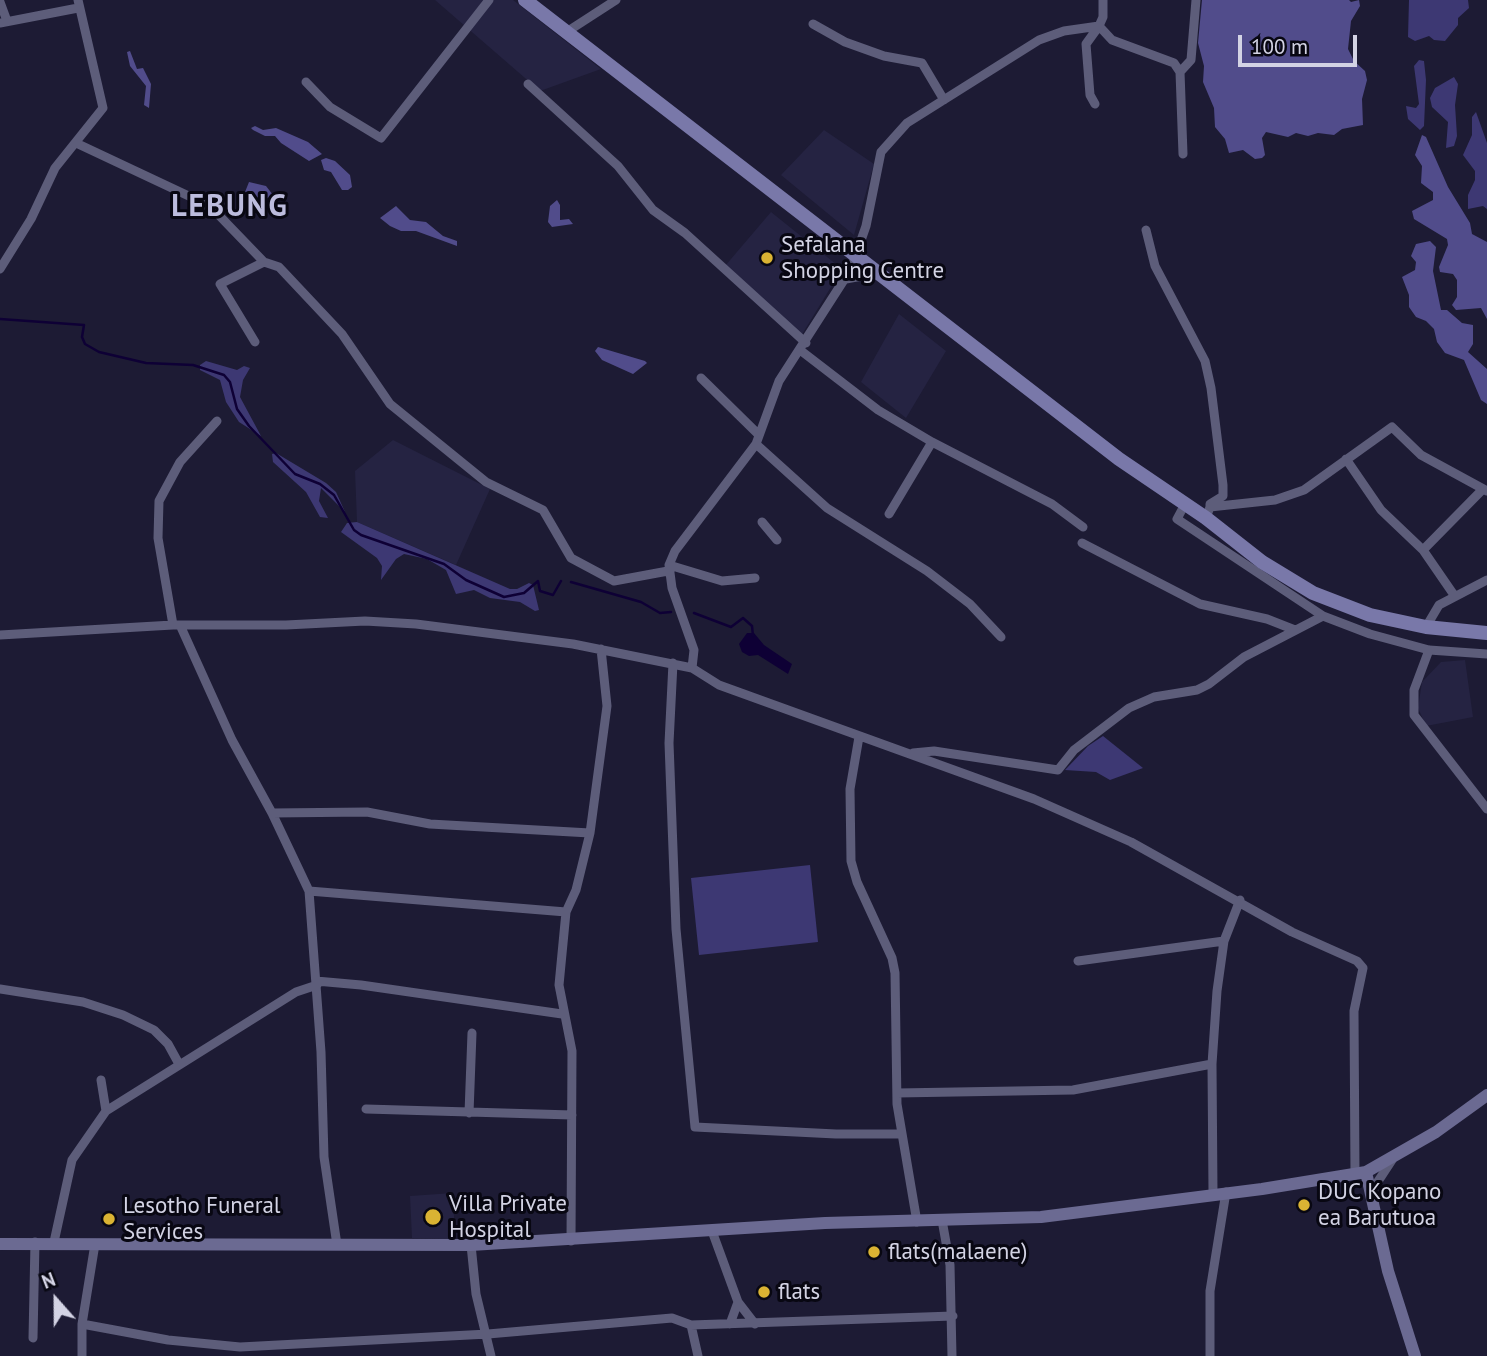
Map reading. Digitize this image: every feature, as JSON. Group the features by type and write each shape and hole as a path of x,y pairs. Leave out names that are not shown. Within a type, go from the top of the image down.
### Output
{"main road":[{"path":"525,0 1119,459 1185,504 1208,513 1262,562 1313,593 1370,615 1426,627 1487,633"},
{"path":"0,1244 54,1242 471,1245 571,1241 825,1223 1041,1217 1361,1173 1393,1158 1436,1132 1487,1094"},
{"path":"1361,1173 1371,1192 1391,1280 1415,1356"}],"street":[{"path":"306,82 330,107 381,138 489,0"},
{"path":"565,33 616,0"},
{"path":"1095,104 1090,95 1086,44 1103,17 1103,0"},
{"path":"1180,72 1191,60 1196,0"},
{"path":"0,2 4,22 78,4 103,108 55,167 31,219 0,269"},
{"path":"813,24 845,42 884,56 922,63 944,100"},
{"path":"1099,26 1112,40 1174,64 1180,72 1183,154"},
{"path":"692,668 694,650 668,568 675,551 757,439 779,381 857,258 881,152 907,123 1039,40 1064,31 1099,26"},
{"path":"528,84 618,166 653,210 685,233 803,347 878,410 932,442 1045,500 1083,527"},
{"path":"76,143 210,206 264,262 279,267 342,334 390,404 486,482 543,510 571,558 614,581 668,568 722,581 755,578"},
{"path":"1146,230 1155,266 1205,361 1211,387 1223,496 1210,504 1208,513 1275,500 1304,489 1392,427 1421,455 1485,490 1423,550"},
{"path":"255,342 220,285 264,262"},
{"path":"844,280 857,275 878,274"},
{"path":"701,378 757,439 827,508 931,574 970,604 1001,637"},
{"path":"217,421 180,462 159,501 158,538 176,625 309,891 324,1157 337,1245"},
{"path":"889,514 932,442"},
{"path":"1346,460 1381,510 1423,550 1454,596"},
{"path":"1185,504 1177,519 1323,616 1370,634 1429,650 1487,654"},
{"path":"762,522 777,540"},
{"path":"1082,543 1199,604 1267,619 1295,630"},
{"path":"1426,627 1439,605 1487,580"},
{"path":"911,754 934,751 1058,770 1074,750 1129,708 1154,697 1197,690 1244,657 1323,616"},
{"path":"0,635 176,625 416,624 601,649 692,668 719,685 1034,799 1131,842 1240,900 1292,932 1357,961 1363,968 1354,1011 1361,1173"},
{"path":"571,1241 572,1051 562,1014 559,985 566,912 576,890 590,832 607,706 601,649"},
{"path":"1429,650 1414,690 1414,715 1487,809"},
{"path":"673,663 669,743 676,929 695,1127 836,1134 902,1134"},
{"path":"859,737 850,789 851,861 857,882 892,958 898,1021 897,1093 917,1222"},
{"path":"272,813 367,812 430,824 590,832"},
{"path":"309,891 566,912"},
{"path":"1210,1356 1210,1291 1220,1193 1212,1064 1217,991 1224,941 1240,900"},
{"path":"1078,961 1224,941"},
{"path":"54,1242 72,1160 106,1111 296,992 316,983 362,985 562,1014"},
{"path":"0,989 83,1002 123,1015 153,1030 168,1044 179,1064"},
{"path":"469,1113 472,1033"},
{"path":"897,1093 1078,1090 1212,1064"},
{"path":"101,1080 106,1111"},
{"path":"366,1109 572,1115"},
{"path":"1371,1192 1393,1158"},
{"path":"942,1220 950,1265 952,1356"},
{"path":"712,1231 738,1302 755,1324"},
{"path":"33,1338 35,1242"},
{"path":"82,1356 82,1324 95,1244"},
{"path":"471,1245 478,1303 488,1334 491,1356"},
{"path":"730,1324 738,1302"},
{"path":"82,1324 240,1351 672,1318 691,1325 953,1316"},
{"path":"691,1325 698,1356"}],"shaded area":[{"path":"435,0 513,0 601,69 540,91"},
{"path":"1202,0 1359,0 1360,6 1351,21 1348,49 1354,61 1365,71 1367,80 1362,99 1363,125 1342,129 1334,135 1318,133 1308,136 1296,133 1288,137 1266,132 1262,138 1265,155 1262,158 1255,159 1243,150 1229,153 1225,139 1215,127 1214,108 1203,82 1204,66 1198,43"},
{"path":"1409,0 1468,0 1469,8 1458,18 1458,25 1445,41 1434,40 1429,36 1415,41 1408,37"},
{"path":"130,51 137,69 143,68 151,84 149,108 144,105 146,86 130,66 127,52"},
{"path":"1419,60 1424,61 1426,80 1424,126 1420,130 1408,119 1406,106 1416,108 1419,104 1414,66"},
{"path":"1454,77 1458,84 1455,105 1457,136 1454,146 1446,148 1448,122 1432,107 1430,98 1435,88"},
{"path":"1476,112 1487,143 1487,209 1483,206 1468,209 1468,195 1475,180 1475,171 1463,155 1472,135 1472,117"},
{"path":"255,126 263,130 276,128 308,142 322,154 309,161 275,136 265,136 251,128"},
{"path":"824,130 874,164 854,235 781,175"},
{"path":"1422,135 1426,137 1448,187 1470,223 1472,234 1487,242 1487,319 1481,308 1456,310 1452,305 1457,297 1457,280 1453,274 1440,272 1439,267 1448,245 1447,239 1414,219 1412,211 1433,200 1433,192 1421,183 1422,166 1415,155"},
{"path":"326,158 335,161 350,175 352,187 342,190 331,172 324,170 321,160"},
{"path":"249,182 266,186 273,195 259,203 245,192"},
{"path":"557,200 560,205 560,220 569,219 573,224 552,227 548,222 550,206"},
{"path":"396,206 410,220 426,222 443,236 457,241 457,246 416,231 401,231 390,226 380,218"},
{"path":"771,212 842,269 801,336 725,266"},
{"path":"1430,241 1436,247 1433,271 1441,310 1447,310 1462,323 1473,325 1473,344 1468,352 1487,369 1487,404 1481,400 1464,360 1445,353 1437,342 1434,329 1426,321 1416,317 1409,307 1409,295 1402,277 1415,270 1416,262 1411,256 1416,244"},
{"path":"899,314 946,351 906,418 861,382"},
{"path":"598,347 647,363 633,374 602,360 595,351"},
{"path":"206,361 237,370 244,366 250,368 243,380 240,397 261,436 239,422 226,402 220,380 200,370 200,365"},
{"path":"393,440 490,489 456,565 357,522 355,471"},
{"path":"276,453 326,483 336,492 345,512 321,488 319,501 328,518 320,517 306,492 273,462 272,454"},
{"path":"357,522 510,589 517,589 529,583 533,585 539,610 535,611 520,602 490,598 474,590 456,594 446,570 427,559 404,554 396,559 381,580 382,566 377,558 341,532 347,523"},
{"path":"747,633 754,633 764,645 792,664 788,674 758,655 749,656 742,652 739,644"},
{"path":"1465,660 1473,717 1426,726 1418,708 1422,682 1441,662"},
{"path":"1103,736 1143,768 1110,780 1096,772 1065,770 1088,746"},
{"path":"810,865 818,942 699,955 691,878"},
{"name":"Villa Private Hospital","path":"453,1193 455,1239 412,1238 410,1196"}],"waterway":[{"path":"0,319 84,325 82,337 85,344 99,352 146,363 193,365 224,375 230,382 237,409 249,426 295,474 320,484 334,495 354,530 361,535 444,564 466,580 504,597 524,593 538,581 540,591 553,595 561,581"},
{"path":"571,582 641,602 660,613 671,612"},
{"path":"694,613 731,627 743,618 752,626 753,636"}],"place":[{"name":"Sefalana Shopping Centre","path":"767,258"},
{"name":"DUC Kopano ea Barutuoa","path":"1304,1205"},
{"name":"Villa Private Hospital","path":"433,1217"},
{"name":"Lesotho Funeral Services","path":"109,1219"},
{"name":"flats(malaene)","path":"874,1252"},
{"name":"flats","path":"764,1292"}],"district":[{"name":"LEBUNG","path":"230,207"}]}
